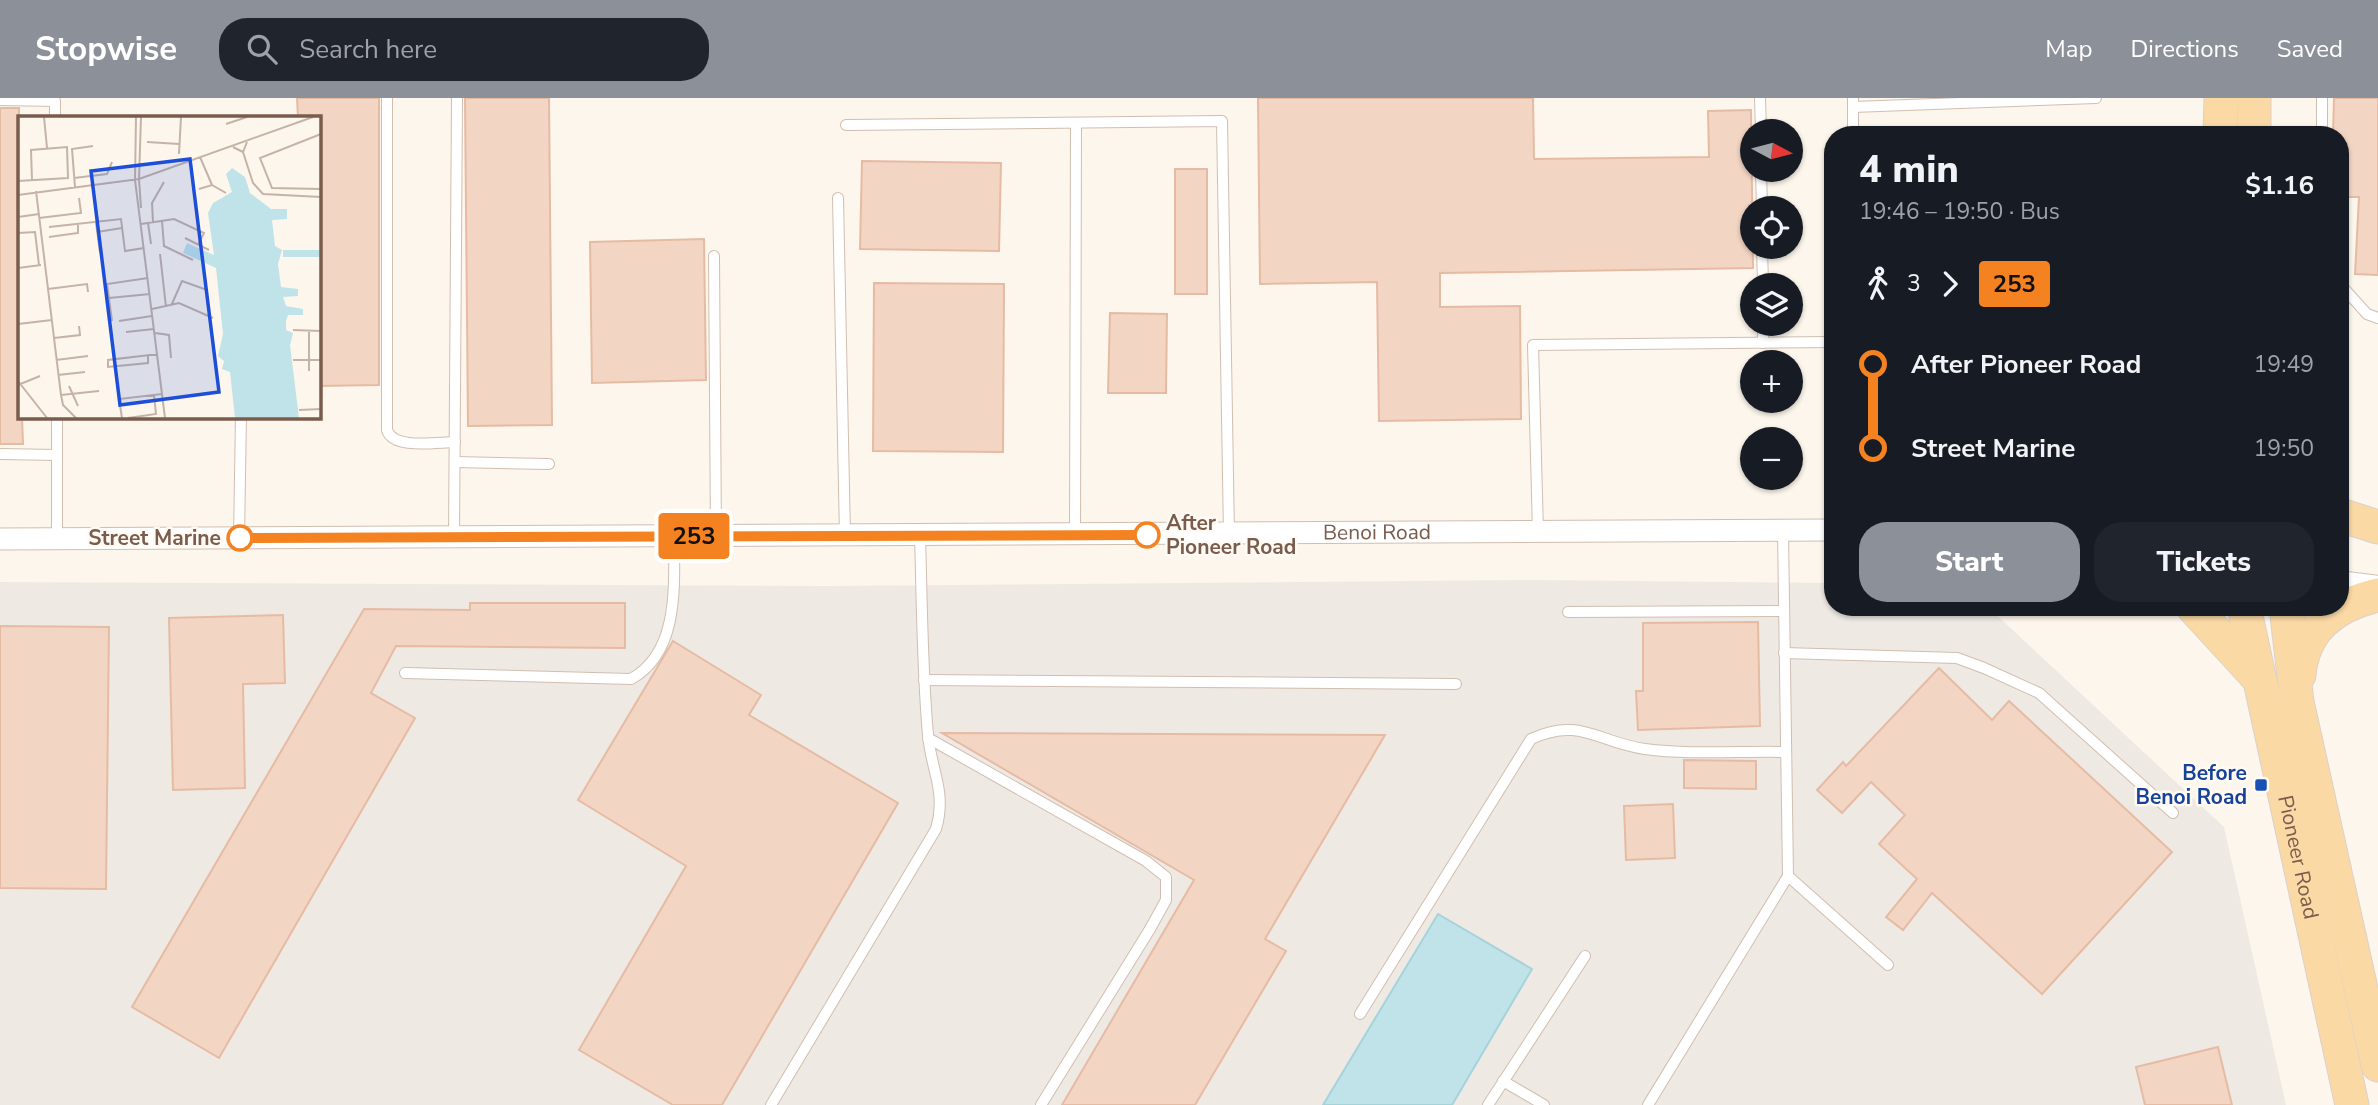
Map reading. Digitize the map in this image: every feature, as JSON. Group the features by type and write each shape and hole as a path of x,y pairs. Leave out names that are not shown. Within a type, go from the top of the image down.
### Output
{"main road":[{"path":"2220,126 2221,98"},
{"path":"2253,126 2254,98"},
{"path":"2349,518 2378,527"},
{"path":"2349,532 2378,536"},
{"path":"2349,588 2378,593"},
{"path":"2349,604 2378,593"},
{"path":"2201,616 2260,680"},
{"name":"Pioneer Road","path":"2246,616 2352,1105"},
{"name":"Pioneer Road","path":"2287,616 2297,702 2378,1065"},
{"path":"2297,702 2300,660 2322,620 2329,616"}],"street":[{"name":"Benoi Road","path":"0,539 1824,530"},
{"name":"Benoi Road","path":"1787,532 1824,536"}],"lane":[{"path":"387,98 387,430 390,437 399,442 455,442"},
{"path":"454,537 457,98"},
{"path":"1760,98 1761,119"},
{"path":"1853,126 1853,103 2095,98"},
{"path":"2322,98 2322,126"},
{"path":"0,100 55,100 55,116"},
{"path":"846,125 1222,121 1229,534"},
{"path":"1075,535 1076,124"},
{"path":"838,198 845,536"},
{"path":"714,256 716,536"},
{"path":"2349,294 2367,314 2378,318"},
{"path":"1763,336 1763,343"},
{"path":"1538,533 1533,345 1824,342"},
{"path":"57,418 57,539"},
{"path":"239,538 241,418"},
{"path":"0,454 57,455"},
{"path":"455,463 549,464"},
{"path":"1648,1105 1788,876 1784,653 1787,532"},
{"path":"771,1105 936,829 941,790 928,738 920,535"},
{"path":"405,673 631,679 643,672 669,626 673,602 674,536"},
{"path":"1568,612 1784,611"},
{"path":"1784,653 1957,658 1984,668 2039,693 2173,813"},
{"path":"924,680 1456,684"},
{"path":"1360,1014 1531,738 1553,729 1604,736 1644,749 1785,752"},
{"path":"928,738 1146,860 1166,877 1166,900 1041,1105"},
{"path":"1788,876 1888,965"},
{"path":"1488,1105 1584,956"},
{"path":"1503,1081 1544,1105"}],"shaded area":[{"path":"1533,580 1824,583 1824,616 1998,616 2224,827 2286,1105 1452,1105 1532,969 1438,914 1323,1105 0,1105 0,582 829,586"}],"water":[{"path":"1438,914 1532,969 1452,1105 1323,1105"}],"building":[{"path":"297,98 379,98 379,385 320,386 320,116 298,116"},
{"path":"465,98 549,98 552,425 468,426"},
{"path":"1258,98 1533,98 1534,159 1709,157 1708,111 1751,110 1751,119 1740,119 1740,182 1752,182 1752,196 1740,196 1740,259 1753,259 1753,268 1440,273 1440,307 1520,306 1521,419 1379,421 1377,282 1260,284"},
{"path":"2334,98 2378,98 2378,275 2355,274 2359,197 2349,197 2349,126 2333,126"},
{"path":"0,108 19,108 18,418 22,418 23,444 0,444"},
{"path":"862,161 1001,163 999,251 860,249"},
{"path":"1175,169 1207,169 1207,294 1175,294"},
{"path":"704,239 706,380 592,383 590,242"},
{"path":"874,283 1004,284 1003,452 873,451"},
{"path":"1110,313 1167,314 1166,393 1108,393"},
{"path":"470,603 625,603 625,648 396,646 371,693 415,718 219,1058 132,1007 364,609 470,610"},
{"path":"283,615 285,683 243,684 245,788 173,790 169,618"},
{"path":"1758,622 1760,726 1638,730 1636,691 1643,691 1643,623"},
{"path":"0,626 109,627 106,889 0,888"},
{"path":"673,641 761,695 749,715 898,803 722,1105 673,1105 579,1050 686,866 578,800"},
{"path":"1939,668 1992,720 2009,701 2172,852 2042,994 1932,893 1903,930 1886,917 1917,879 1879,844 1905,815 1871,782 1842,813 1817,790 1843,762 1846,766"},
{"path":"942,733 1385,735 1265,939 1286,951 1195,1105 1062,1105 1194,880"},
{"path":"1684,760 1756,761 1756,789 1684,788"},
{"path":"1673,804 1675,858 1626,860 1624,806"},
{"path":"2218,1047 2232,1105 2145,1105 2136,1067"}],"bus line":[{"name":"253","path":"240,538 1147,535"}],"place":[{"name":"After Pioneer Road","path":"1147,535"},
{"name":"Street Marine","path":"240,538"},
{"name":"Before Benoi Road","path":"2261,785"}]}
